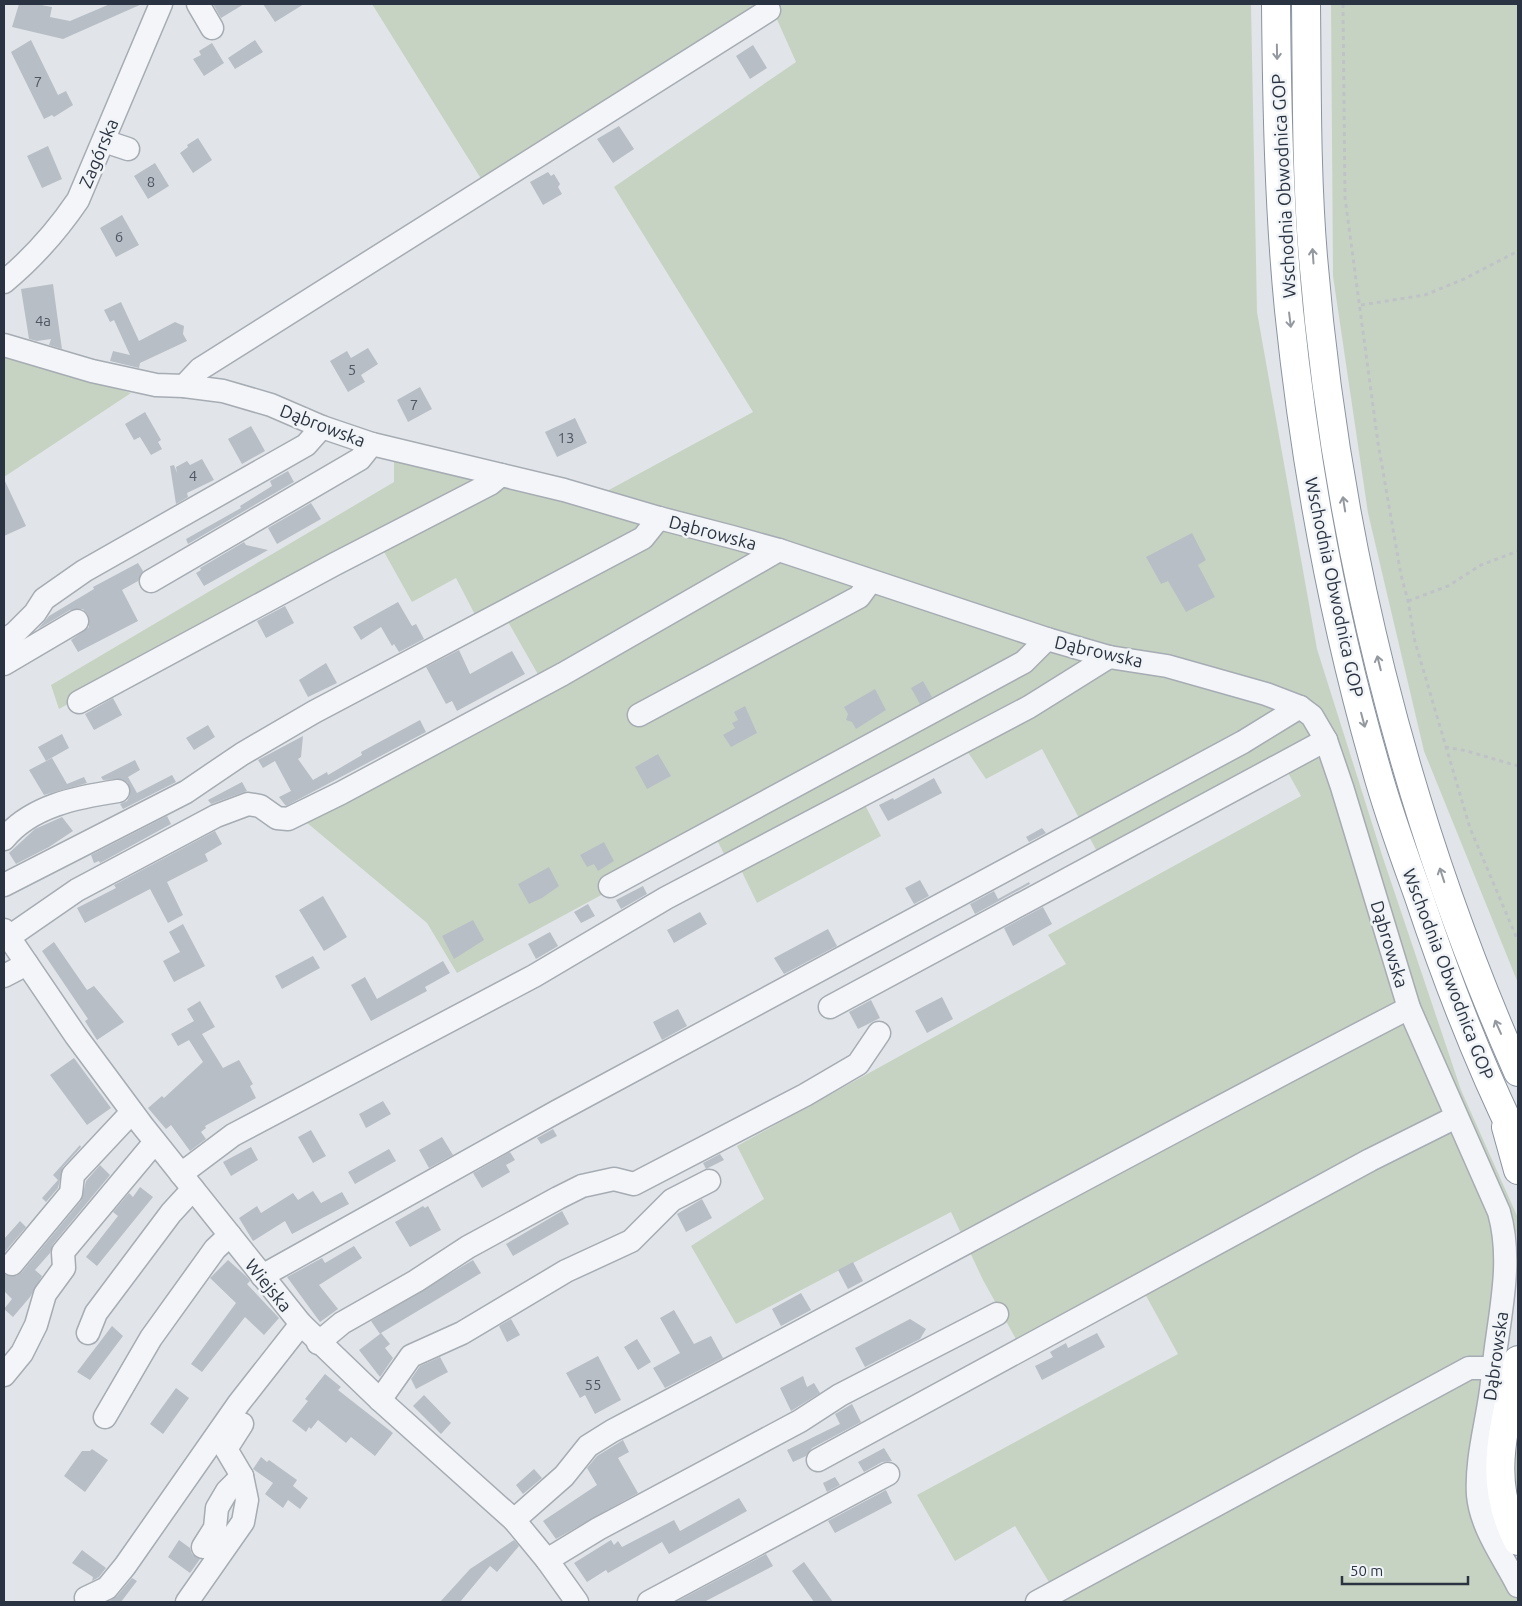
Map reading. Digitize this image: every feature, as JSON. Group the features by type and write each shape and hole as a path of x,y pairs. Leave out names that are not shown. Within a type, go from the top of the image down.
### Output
{"highway":[{"name":"Wschodnia Obwodnica GOP","path":"1276,4 1277,128 1289,309 1315,503 1336,611 1376,770 1440,959 1500,1106 1518,1143"},
{"name":"Wschodnia Obwodnica GOP","path":"1306,4 1309,181 1313,257 1324,358 1344,507 1370,629 1400,744 1453,912 1495,1021 1518,1072"},
{"path":"1500,1106 1518,1170"},
{"path":"1506,1364 1500,1473 1502,1502 1518,1541"},
{"path":"1500,1473 1518,1428"}],"street":[{"name":"Zagórska","path":"4,282 33,256 64,220 78,200 161,4"},
{"path":"198,4 212,28"},
{"path":"184,386 200,369 769,10"},
{"path":"104,141 128,149"},
{"name":"Dąbrowska","path":"4,345 127,379 156,385 184,386 223,391 271,406 322,427 372,444 564,490 779,550 1046,640 1109,657 1167,666 1266,694 1300,707 1312,716 1326,740 1342,787 1409,1008 1499,1212 1504,1229 1506,1251 1504,1290 1506,1364 1481,1446 1478,1497 1493,1540 1518,1586"},
{"path":"4,641 35,613 44,599 76,577 154,529 306,445 322,427"},
{"path":"151,581 360,459 372,444"},
{"path":"79,702 335,564 490,484 501,475"},
{"path":"4,885 186,792 242,754 314,712 643,538 659,518"},
{"path":"6,934 77,890 216,816 248,804 260,806 277,818 288,819 341,793 562,674 779,550"},
{"path":"638,715 859,597 870,582"},
{"path":"4,664 77,621"},
{"path":"610,886 1024,662 1046,640"},
{"path":"88,1333 96,1313 171,1213 187,1182 233,1135 534,976 666,898 1029,707 1109,657"},
{"path":"262,1276 556,1112 1243,742 1300,707"},
{"path":"830,1007 1326,740"},
{"path":"4,839 14,825 61,802 118,791"},
{"name":"Wiejska","path":"6,934 76,1036 132,1112 309,1333 380,1400 514,1520 548,1560 577,1602"},
{"path":"4,976 27,964"},
{"path":"514,1520 564,1476 588,1446 612,1431 843,1310 1218,1107 1409,1008"},
{"path":"86,1598 107,1588 125,1566 239,1403 309,1333 342,1324 416,1281 468,1247 582,1186 614,1178 634,1184 805,1095 858,1064 879,1033"},
{"path":"12,1264 71,1193 73,1175 132,1112"},
{"path":"818,1460 1362,1165 1456,1117"},
{"path":"4,1375 22,1352 36,1326 45,1294 64,1268 63,1252 155,1142"},
{"path":"380,1400 411,1356 462,1333 566,1271 631,1242 672,1200 710,1181"},
{"path":"105,1417 152,1338 215,1250 230,1235"},
{"path":"548,1560 615,1519 800,1422 840,1395 997,1314"},
{"path":"187,1602 243,1522 247,1500 242,1476 226,1448 251,1410 309,1333"},
{"path":"1037,1602 1468,1368 1506,1364"},
{"path":"649,1602 888,1474"},
{"path":"203,1547 215,1528 217,1508 227,1490 242,1476"}],"path":[{"path":"1343,4 1345,198 1361,305 1378,443 1401,575 1408,601 1415,642 1470,828 1518,941"},
{"path":"1361,305 1425,294 1464,279 1518,251"},
{"path":"1408,601 1448,586 1481,565 1518,551"},
{"path":"1445,748 1467,751 1518,766"}],"green space":[{"path":"372,4 1251,4 1257,312 1317,649 1382,855 1461,1090 1518,1218 1505,1375 1486,1492 1518,1562 1518,1602 1061,1602 1015,1526 955,1561 917,1495 1178,1354 1144,1292 1026,1357 983,1280 951,1212 736,1324 691,1246 764,1199 737,1146 1066,964 1048,935 1301,796 1287,771 1108,872 1042,749 986,779 965,748 863,801 881,836 757,903 742,872 734,874 714,834 457,973 427,923 306,822 544,685 507,620 484,632 456,578 412,602 374,534 59,709 51,685 394,482 394,439 607,491 753,412 614,187 796,62 775,15 488,190"},
{"path":"1331,4 1518,4 1518,983 1424,751 1368,513 1333,276"},
{"path":"4,354 131,393 4,477"},
{"path":"1518,1443 1518,1511 1512,1466"}],"building":[{"path":"19,4 36,4 52,7 50,17 70,21 110,4 142,4 63,39 12,27"},
{"path":"213,4 244,4 221,18"},
{"path":"263,4 304,4 275,22"},
{"path":"31,40 58,95 66,91 73,105 54,117 52,115 44,119 11,52"},
{"path":"255,40 263,52 235,69 228,58"},
{"path":"212,43 224,63 204,76 193,59 201,55 199,51"},
{"path":"753,45 767,68 750,79 736,56"},
{"path":"619,126 634,149 613,163 597,139"},
{"path":"198,138 212,160 193,173 180,153 188,147 187,145"},
{"path":"48,146 62,179 42,188 27,156"},
{"path":"155,163 169,186 148,199 134,176"},
{"path":"548,172 551,176 554,174 560,184 558,187 562,194 543,205 530,182"},
{"path":"122,215 139,245 116,257 100,228"},
{"path":"53,284 62,349 49,345 51,339 37,341 29,339 21,289"},
{"path":"121,302 139,341 175,322 184,326 183,334 187,341 140,363 139,368 110,361 113,351 130,355 114,320 110,322 104,310"},
{"path":"368,348 378,364 361,375 365,382 348,392 330,361 347,351 351,358"},
{"path":"420,387 432,409 408,422 397,400"},
{"path":"145,412 161,440 158,442 162,449 151,455 140,437 134,440 125,424"},
{"path":"575,418 587,443 557,457 545,432"},
{"path":"251,426 265,451 242,464 228,439"},
{"path":"202,459 214,480 187,493 188,497 176,504 170,466 174,465 177,473 176,467 187,461 190,465"},
{"path":"288,471 294,482 188,544 186,539 241,508 240,506 272,486 270,481"},
{"path":"4,479 26,526 4,536"},
{"path":"311,503 321,519 277,544 268,528"},
{"path":"1192,533 1206,560 1198,565 1215,597 1186,612 1168,581 1161,584 1146,557"},
{"path":"244,542 246,545 268,550 204,586 196,573 201,570 200,568"},
{"path":"138,563 143,571 138,581 122,590 138,621 78,652 71,640 89,627 88,615 83,609 70,610 38,629 49,616 94,589 93,587"},
{"path":"398,602 412,626 416,624 424,639 399,652 394,644 392,646 381,627 361,640 353,627"},
{"path":"285,606 294,623 266,638 257,621"},
{"path":"459,650 470,674 512,651 525,674 457,711 452,701 446,704 426,667"},
{"path":"326,663 337,683 308,697 299,680"},
{"path":"923,681 932,697 920,704 911,688"},
{"path":"875,689 886,710 856,729 852,722 846,720 848,714 844,707"},
{"path":"113,698 122,715 94,730 85,714"},
{"path":"745,706 757,733 731,747 723,735 735,728 732,723 738,720 734,712"},
{"path":"420,720 426,732 286,806 279,797 291,791 275,761 263,768 258,760 303,736 301,757 298,759 313,780 327,772 328,775 362,755 361,752"},
{"path":"208,725 215,737 194,750 186,738"},
{"path":"62,734 69,748 46,761 38,747"},
{"path":"658,754 671,776 647,789 635,767"},
{"path":"52,758 67,784 84,777 87,783 44,795 29,770"},
{"path":"135,760 140,770 128,777 137,793 172,775 176,782 123,809 120,804 127,801 130,795 128,783 122,779 103,780 101,777"},
{"path":"934,778 942,793 888,821 879,805 893,798 894,800"},
{"path":"242,782 247,791 211,804 208,800"},
{"path":"167,816 171,824 100,863 99,861 94,863 91,855"},
{"path":"62,817 73,831 49,847 16,864 9,853 35,829"},
{"path":"1042,828 1046,833 1029,842 1026,837"},
{"path":"215,831 222,844 205,854 208,861 167,882 183,915 168,923 150,889 85,923 77,908 116,888 114,885"},
{"path":"604,842 614,861 598,871 594,864 587,867 580,855"},
{"path":"549,867 559,886 542,898 529,904 518,884"},
{"path":"920,880 929,896 914,904 905,888"},
{"path":"1029,882 1030,884 975,914 970,904 994,891 998,899"},
{"path":"643,886 647,894 621,909 616,900"},
{"path":"323,896 347,937 324,951 299,910"},
{"path":"588,904 595,916 581,923 574,912"},
{"path":"1043,907 1052,924 1013,946 1004,928"},
{"path":"700,912 707,924 674,943 667,930"},
{"path":"473,920 484,940 454,959 442,936"},
{"path":"183,924 205,966 174,982 163,961 180,952 169,932"},
{"path":"828,929 837,946 784,974 774,958"},
{"path":"550,932 558,946 536,959 528,944"},
{"path":"54,942 87,990 94,986 124,1022 97,1040 85,1021 88,1019 42,951"},
{"path":"313,956 320,968 282,989 275,976"},
{"path":"443,961 450,973 425,987 427,991 371,1021 351,985 365,977 377,999"},
{"path":"942,997 953,1019 927,1033 915,1011"},
{"path":"871,1000 880,1018 858,1029 849,1012"},
{"path":"200,1001 215,1027 202,1034 223,1068 239,1060 253,1084 250,1086 256,1098 205,1126 206,1128 201,1132 206,1139 190,1151 171,1125 166,1129 148,1108 162,1096 164,1098 203,1062 189,1040 178,1046 171,1034 194,1021 187,1009"},
{"path":"678,1009 687,1026 662,1040 653,1022"},
{"path":"74,1058 111,1108 87,1125 50,1075"},
{"path":"383,1101 391,1114 366,1128 359,1114"},
{"path":"553,1129 557,1136 541,1144 537,1138"},
{"path":"311,1130 326,1156 313,1163 298,1137"},
{"path":"442,1137 453,1155 429,1168 419,1150"},
{"path":"80,1145 81,1147 63,1167 58,1188 46,1202 42,1198 58,1180 53,1175"},
{"path":"251,1147 258,1160 231,1176 223,1162"},
{"path":"389,1149 396,1161 355,1184 348,1172"},
{"path":"510,1152 515,1160 506,1165 510,1172 482,1188 473,1173"},
{"path":"720,1154 724,1160 706,1169 703,1163"},
{"path":"100,1165 110,1175 53,1244 50,1253 35,1270 42,1276 30,1297 13,1317 4,1309 12,1299 4,1291 4,1274 16,1276 22,1272 81,1201 86,1181"},
{"path":"140,1187 153,1197 97,1266 86,1257 118,1216 113,1212 129,1193 133,1197"},
{"path":"313,1191 321,1203 342,1192 349,1204 292,1234 285,1221 253,1241 239,1218 257,1206 261,1213 293,1193 298,1200"},
{"path":"702,1199 712,1218 686,1232 677,1214"},
{"path":"423,1206 425,1208 428,1206 441,1230 410,1247 395,1222"},
{"path":"562,1211 569,1224 513,1256 506,1244"},
{"path":"20,1221 26,1227 4,1253 4,1239"},
{"path":"354,1246 362,1258 319,1285 338,1309 320,1322 287,1277 322,1258 325,1263"},
{"path":"228,1260 247,1277 250,1281 247,1284 279,1318 264,1335 245,1317 202,1372 191,1364 236,1303 210,1278"},
{"path":"473,1260 481,1273 381,1333 390,1344 385,1348 393,1358 380,1377 359,1350 380,1334 371,1321"},
{"path":"853,1262 863,1281 848,1289 838,1270"},
{"path":"801,1293 811,1310 781,1326 772,1309"},
{"path":"674,1310 694,1344 711,1336 723,1358 665,1388 653,1368 680,1353 660,1318"},
{"path":"511,1319 520,1335 507,1342 499,1326"},
{"path":"910,1319 926,1329 920,1339 865,1367 855,1348"},
{"path":"112,1326 123,1336 90,1380 77,1372"},
{"path":"1097,1333 1105,1347 1042,1380 1035,1366 1053,1357 1050,1352 1066,1343 1068,1348"},
{"path":"637,1339 651,1362 638,1370 624,1347"},
{"path":"598,1356 621,1400 595,1414 585,1395 580,1398 566,1373"},
{"path":"440,1357 448,1372 416,1389 411,1379 420,1366"},
{"path":"325,1374 341,1387 338,1390 393,1433 375,1456 351,1437 346,1443 318,1420 306,1432 292,1421 308,1401 305,1399"},
{"path":"803,1376 807,1387 814,1383 820,1393 791,1411 780,1388"},
{"path":"176,1388 189,1398 163,1434 150,1424"},
{"path":"424,1395 451,1423 441,1434 413,1406"},
{"path":"852,1404 861,1422 812,1448 806,1456 793,1462 787,1450 840,1424 835,1414"},
{"path":"623,1440 629,1452 618,1458 638,1493 556,1539 543,1521 597,1485 587,1468 597,1456"},
{"path":"884,1448 892,1461 882,1462 864,1472 858,1462"},
{"path":"92,1449 108,1460 85,1492 64,1476 82,1451 90,1451"},
{"path":"261,1457 267,1462 269,1460 297,1480 293,1486 308,1498 300,1509 288,1500 283,1508 265,1494 273,1483 253,1469"},
{"path":"534,1469 542,1478 523,1494 516,1485"},
{"path":"835,1477 840,1485 827,1492 823,1483"},
{"path":"886,1490 892,1503 835,1533 828,1521"},
{"path":"739,1498 747,1511 669,1554 662,1542 608,1573 606,1570 587,1582 574,1563 611,1540 614,1545 618,1541 622,1547 674,1520 680,1531"},
{"path":"179,1540 190,1548 192,1554 200,1559 190,1573 168,1557"},
{"path":"514,1540 519,1546 497,1572 490,1566 460,1602 440,1602 470,1569"},
{"path":"82,1550 106,1568 99,1577 92,1581 93,1577 72,1563"},
{"path":"766,1554 773,1566 704,1602 676,1602"},
{"path":"804,1562 833,1602 814,1602 792,1571"},
{"path":"132,1578 137,1581 121,1602 108,1602 117,1596"}]}
